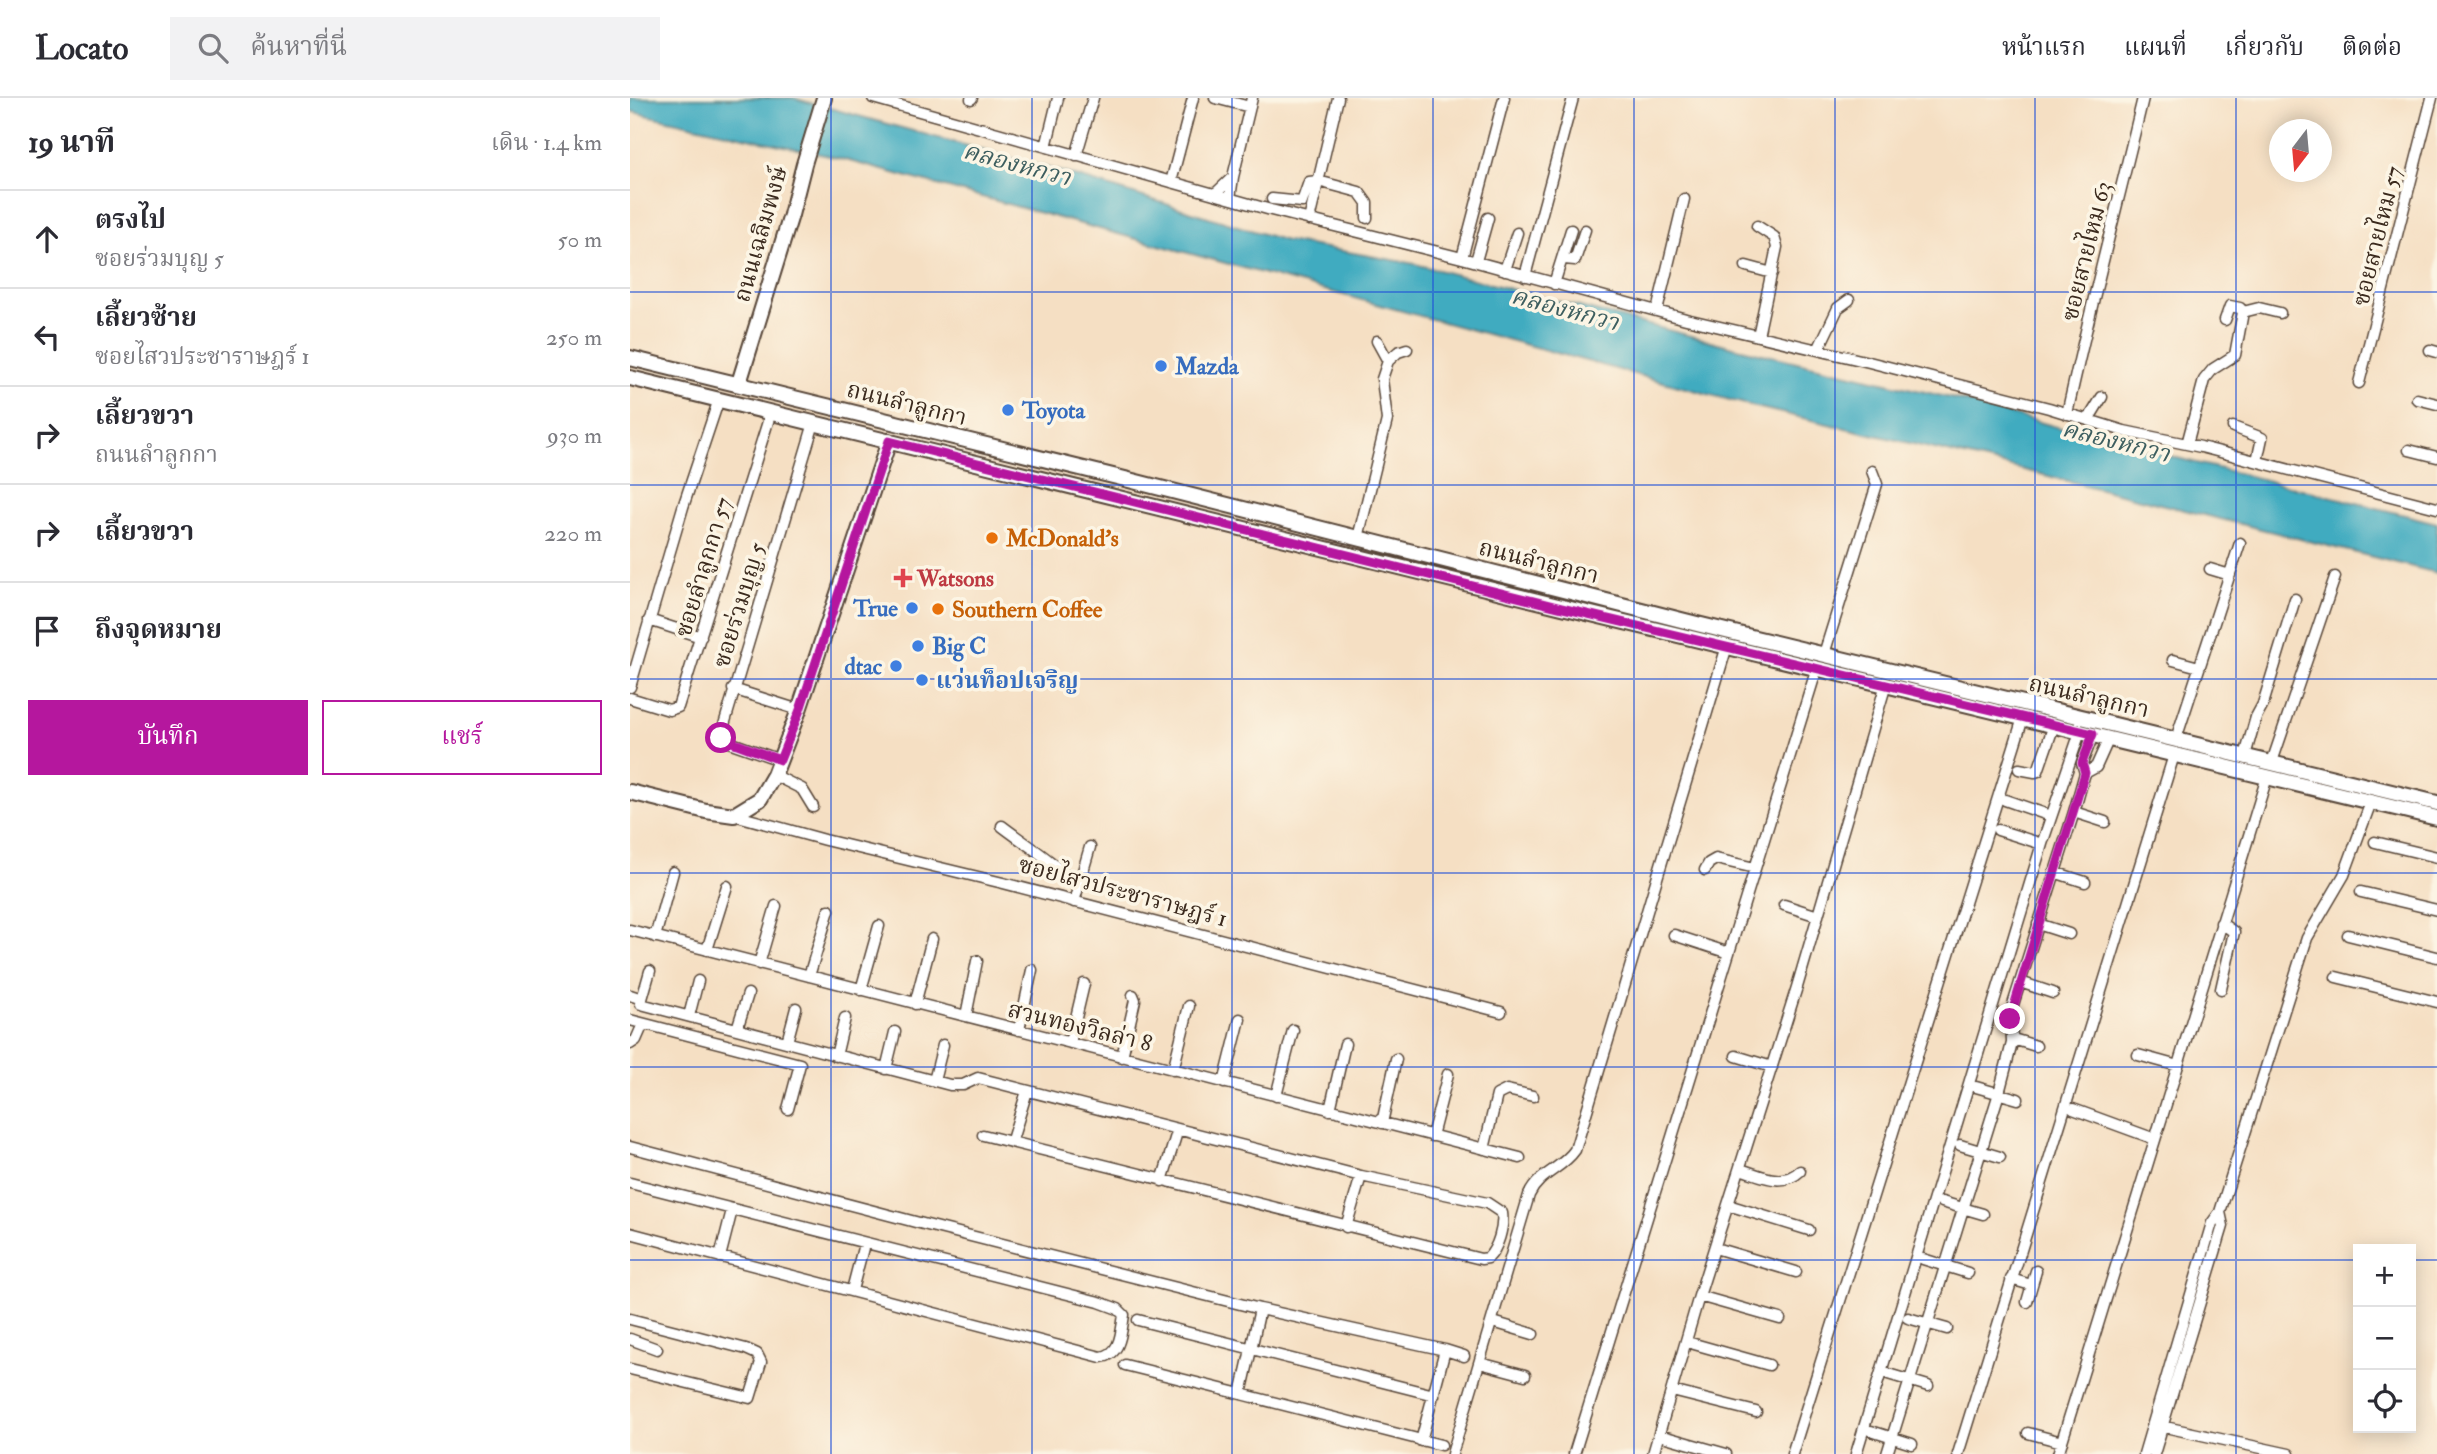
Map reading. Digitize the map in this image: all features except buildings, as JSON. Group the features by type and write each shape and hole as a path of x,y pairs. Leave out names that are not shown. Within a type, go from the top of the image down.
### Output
{"main road":[{"name":"ถนนเฉลิมพงษ์","path":"738,383 791,215 824,98"},
{"name":"ถนนลำลูกกา","path":"630,358 1116,477 1524,581 2437,803"},
{"name":"ถนนลำลูกกา","path":"630,378 2437,818"},
{"path":"734,815 748,809 760,799 774,775 800,710 889,441"},
{"name":"ซอยไสวประชาราษฎร์ 1","path":"630,792 706,811 734,815"}],"street":[{"path":"873,98 1309,220 1462,257 1657,311 1818,350 2124,431 2257,461 2437,508"},
{"path":"1046,147 1058,98"},
{"path":"1076,156 1093,98"},
{"path":"1171,182 1193,98"},
{"path":"1215,98 1251,103 1230,198"},
{"path":"1309,220 1338,98"},
{"path":"1462,257 1504,98"},
{"path":"1525,276 1573,98"},
{"name":"ซอยสายไหม 63","path":"2067,414 2143,98"},
{"name":"ซอยสายไหม 57","path":"2359,383 2432,98"},
{"path":"1215,194 1233,177"},
{"path":"1272,199 1302,202 1309,182 1318,181 1359,191 1367,203 1367,218"},
{"path":"1657,311 1684,199"},
{"path":"1476,261 1488,218"},
{"path":"1757,226 1769,232 1777,243 1758,336"},
{"path":"1555,284 1571,230"},
{"path":"1564,259 1575,260 1585,230"},
{"path":"1506,270 1517,233"},
{"path":"1746,266 1772,272"},
{"path":"1818,350 1838,308 1849,300"},
{"path":"2225,320 2230,306 2240,308 2243,312"},
{"path":"2243,312 2259,308 2280,313"},
{"path":"2187,444 2204,380 2213,369 2235,355 2243,312"},
{"path":"1377,341 1388,361"},
{"path":"1358,538 1387,420 1382,379 1388,361 1398,352 1407,349"},
{"path":"2088,420 2102,397"},
{"path":"2417,398 2437,404"},
{"path":"630,688 719,399"},
{"name":"ซอยลำลูกกา 57","path":"630,698 669,710 678,707 771,412"},
{"name":"ซอยร่วมบุญ 5","path":"780,760 721,738 733,689 814,423"},
{"path":"2232,427 2261,437 2257,461"},
{"path":"2409,450 2437,457"},
{"path":"1824,654 1877,484 1872,471"},
{"path":"2176,740 2240,543"},
{"path":"2210,569 2230,575"},
{"path":"2272,762 2335,577"},
{"path":"2245,756 2295,600"},
{"path":"649,620 701,637"},
{"path":"1452,1454 1532,1189 1542,1176 1567,1161 1574,1150 1727,646"},
{"path":"2173,660 2199,667"},
{"path":"1574,1454 1817,668"},
{"path":"1653,1454 1699,1296 1818,916 1886,684"},
{"path":"733,689 800,710"},
{"path":"1792,1454 2023,718"},
{"path":"2019,769 2038,771 2054,725"},
{"path":"1887,1454 1982,1151 2012,1039 2011,1011 2085,773 2082,763 2087,733"},
{"path":"1856,1454 2042,844 2051,816 2087,733"},
{"path":"2085,773 2096,767 2109,738"},
{"path":"1958,1454 2174,755"},
{"path":"774,775 802,789 813,807"},
{"path":"2058,1454 2267,777"},
{"path":"2005,800 2051,816"},
{"path":"2180,1351 2191,1294 2212,1223 2220,1212 2306,937 2344,875 2371,802"},
{"path":"2074,812 2105,822"},
{"name":"ซอยไสวประชาราษฎร์ 1","path":"734,815 825,841 1501,1012"},
{"path":"1002,825 1029,847 1062,868 1079,888"},
{"path":"1998,830 2042,844"},
{"path":"2375,842 2437,857"},
{"path":"1074,902 1090,847"},
{"path":"1705,870 1709,863 1716,859 1755,868"},
{"path":"656,937 673,872"},
{"path":"2054,873 2085,882"},
{"path":"707,950 727,886"},
{"path":"2361,892 2437,910"},
{"path":"1784,905 1818,916"},
{"path":"759,964 776,906"},
{"path":"809,976 829,910"},
{"path":"2221,923 2234,932 2221,989"},
{"path":"2038,924 2069,934"},
{"path":"861,990 879,926"},
{"name":"สวนทองวิลล่า 8","path":"630,930 1520,1158"},
{"path":"1674,935 1729,953"},
{"path":"2348,935 2437,957"},
{"path":"915,1004 932,939"},
{"path":"966,1016 977,961"},
{"path":"1019,1030 1032,970"},
{"path":"650,971 641,1004 934,1081 956,1086 978,1078 1362,1176 1495,1206 1502,1213 1503,1221 1494,1252 1488,1258 1480,1259 1162,1181 1012,1140 983,1135"},
{"path":"2336,977 2437,1002"},
{"path":"689,1016 698,981"},
{"path":"2020,982 2053,993"},
{"path":"1070,1043 1084,984"},
{"path":"737,1029 748,994"},
{"path":"630,995 642,999"},
{"path":"1122,1056 1135,1000 1133,995"},
{"path":"1173,1070 1189,1006"},
{"path":"787,1042 796,1008"},
{"path":"836,1056 845,1018"},
{"path":"1224,1083 1240,1019"},
{"path":"630,1020 800,1064 789,1109"},
{"path":"630,1044 636,1040 643,1024"},
{"path":"1276,1096 1293,1030"},
{"path":"886,1069 895,1032"},
{"path":"2012,1039 2036,1046"},
{"path":"1330,1110 1345,1044"},
{"path":"934,1081 943,1045"},
{"path":"2138,1055 2178,1066"},
{"path":"1736,1056 1772,1067"},
{"path":"1382,1123 1396,1059"},
{"path":"1432,1136 1448,1074"},
{"path":"1976,1087 2018,1099"},
{"path":"1484,1149 1497,1096 1507,1090 1533,1096"},
{"path":"1012,1140 1027,1091"},
{"path":"2073,1109 2155,1139"},
{"path":"1162,1181 1178,1129"},
{"path":"1960,1145 2000,1157"},
{"path":"630,1147 1260,1309 1464,1356"},
{"path":"1740,1169 1778,1181 1793,1178 1800,1171"},
{"path":"1346,1227 1362,1176"},
{"path":"630,1184 1111,1306 1124,1315 1121,1334 1116,1351 1110,1356 1101,1357 630,1233"},
{"path":"1942,1202 1983,1214"},
{"path":"1728,1205 1809,1230"},
{"path":"720,1257 732,1210"},
{"path":"2144,1454 2157,1425 2180,1351 2202,1296 2223,1227 2220,1212"},
{"path":"852,1290 864,1244"},
{"path":"1715,1248 1796,1272"},
{"path":"1923,1259 1968,1273"},
{"path":"2027,1302 2036,1270"},
{"path":"2011,1279 2031,1284"},
{"path":"2191,1294 2202,1296"},
{"path":"1699,1296 1780,1319"},
{"path":"1241,1394 1260,1309"},
{"path":"1908,1318 1947,1329"},
{"path":"630,1319 746,1349 757,1354 761,1362 750,1398 630,1369"},
{"path":"1138,1320 1434,1395"},
{"path":"1493,1322 1533,1334"},
{"path":"630,1339 657,1349"},
{"path":"1687,1342 1769,1365"},
{"path":"1422,1441 1445,1350"},
{"path":"1480,1363 1525,1375"},
{"path":"1125,1365 1441,1445"},
{"path":"1888,1374 1928,1385"},
{"path":"1672,1391 1756,1412"},
{"path":"2154,1454 2157,1425"},
{"path":"2157,1425 2289,1454"},
{"path":"1871,1431 1912,1444"},
{"path":"2028,1433 2062,1442"},
{"path":"1659,1435 1726,1454"}],"water":[{"name":"คลองหกวา","path":"630,98 793,98 1059,171 1286,241 1415,264 1737,348 1972,403 2085,435 2437,523 2437,573 2020,469 1756,407 838,158 630,111"}],"place":[{"name":"Mazda","path":"1161,366"},
{"name":"Toyota","path":"1008,410"},
{"name":"McDonald's","path":"992,538"},
{"name":"Watsons","path":"903,578"},
{"name":"True","path":"912,608"},
{"name":"Southern Coffee","path":"938,609"},
{"name":"Big C","path":"918,646"},
{"name":"dtac","path":"896,666"},
{"name":"แว่นท็อปเจริญ","path":"922,680"}],"route":[{"path":"721,738 780,760 800,710 889,441 1558,607 2093,734 2082,763 2085,773 2074,812 2010,1019"}]}
